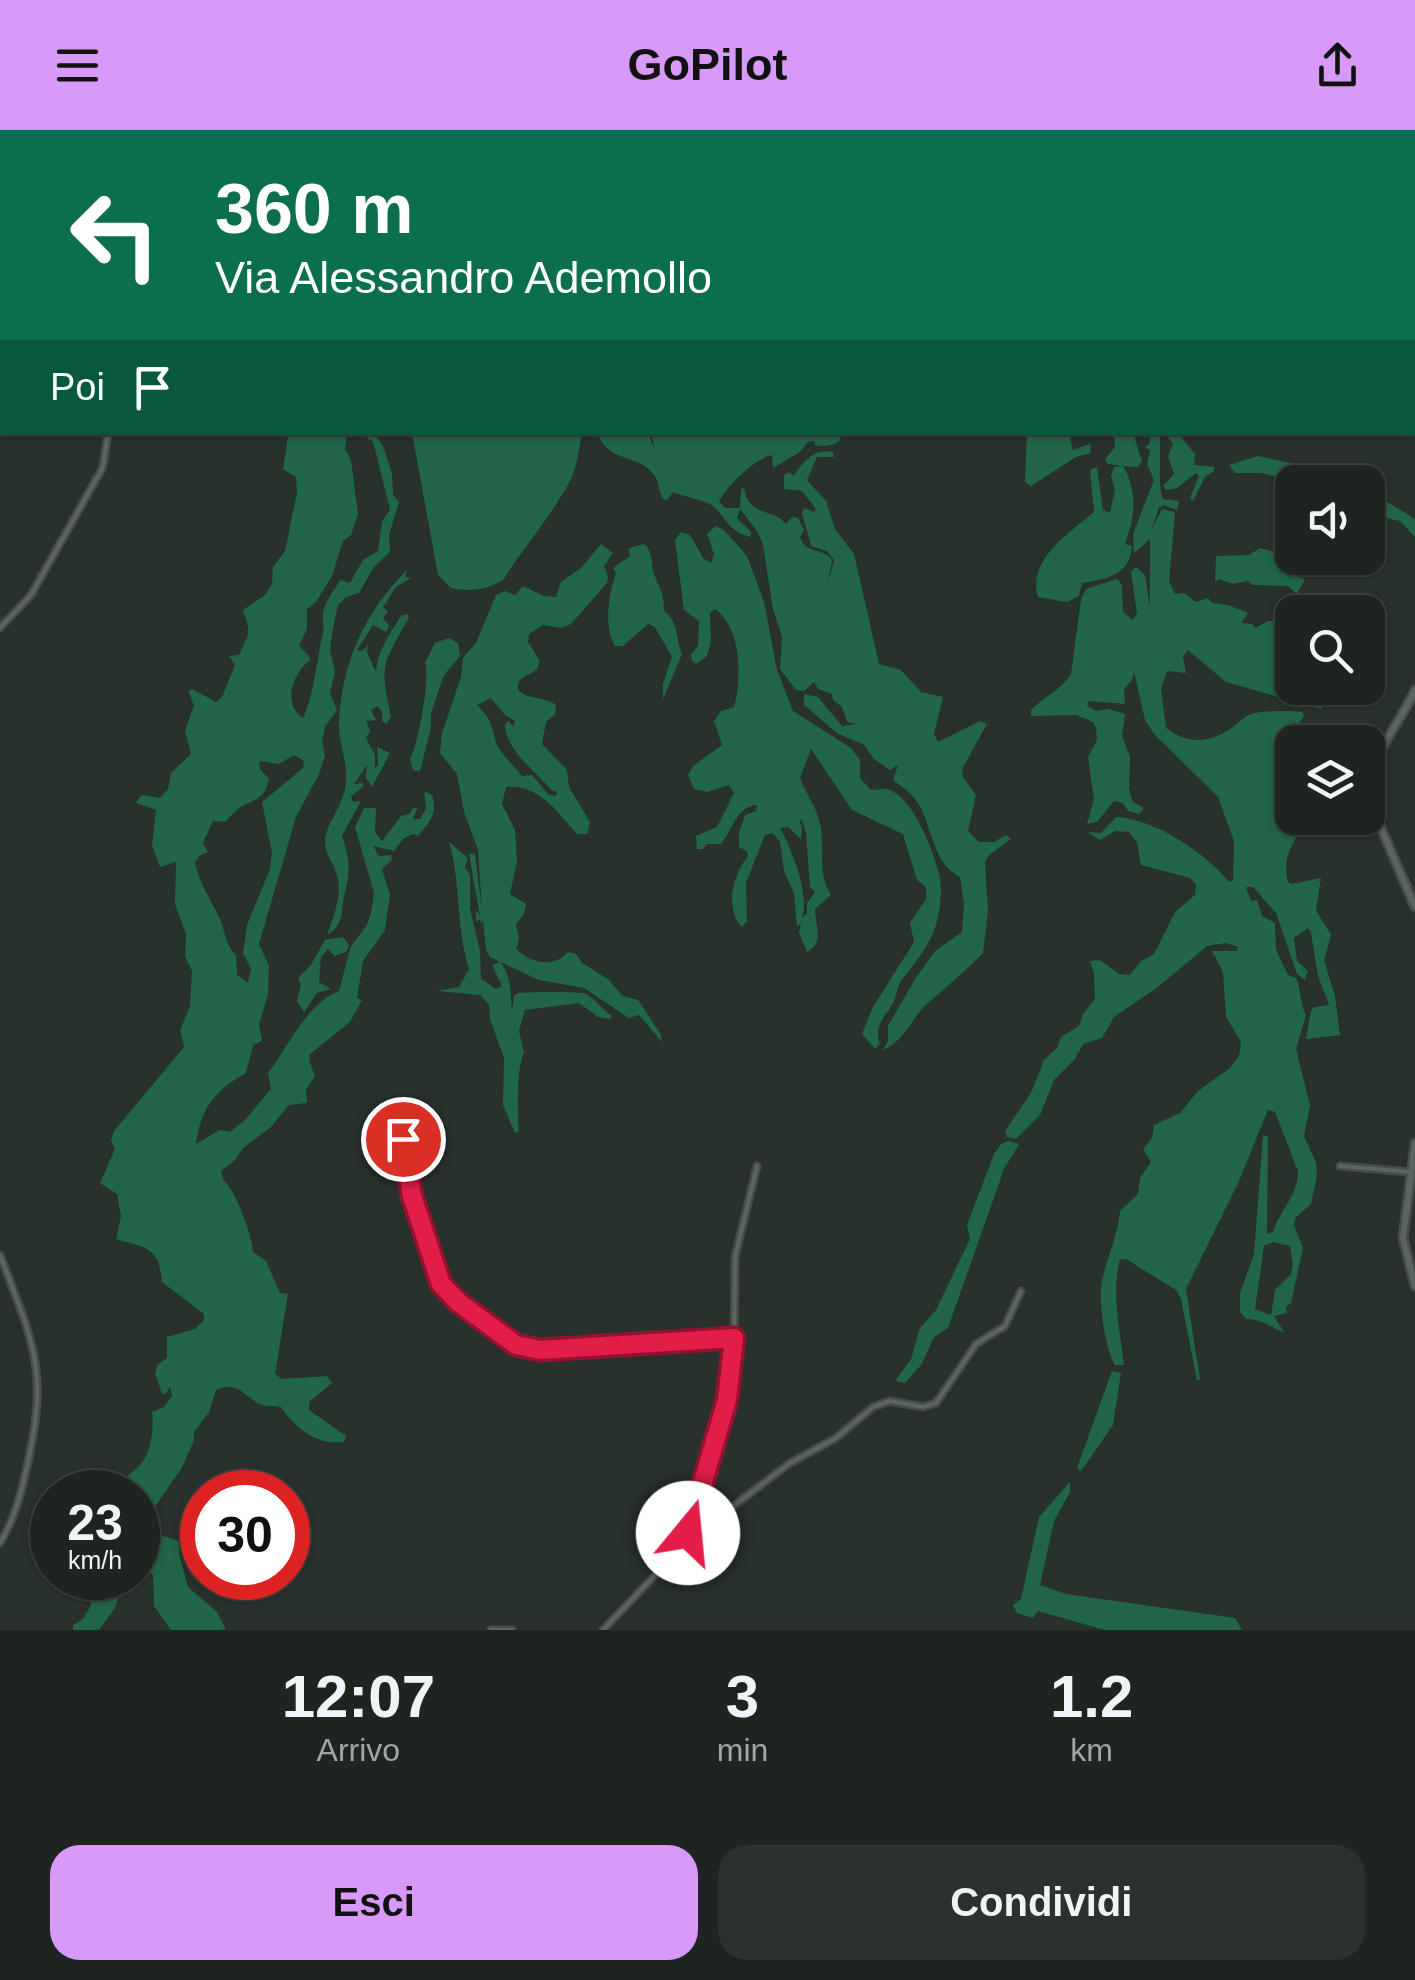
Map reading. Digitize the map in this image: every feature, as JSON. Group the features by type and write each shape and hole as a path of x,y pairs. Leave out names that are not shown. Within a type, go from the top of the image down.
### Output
{"street":[{"path":"0,628 31,595 102,469 108,435"},
{"path":"1415,690 1376,763 1369,786 1372,807 1415,907"},
{"path":"400,1124 412,1196 439,1281 458,1302 516,1345 540,1350 734,1338"},
{"path":"1415,1142 1403,1241 1415,1286"},
{"path":"682,1545 692,1525 732,1374 735,1257 757,1166"},
{"path":"1340,1166 1410,1172"},
{"path":"0,1255 34,1346 40,1399 16,1510 0,1543"},
{"path":"603,1630 682,1545 790,1463 839,1436 877,1405 896,1401 926,1407 937,1402 976,1344 1006,1326 1021,1291"},
{"path":"491,1630 512,1630"}],"green space":[{"path":"287,435 347,435 345,449 351,460 358,514 351,535 343,541 332,576 307,609 307,629 299,646 310,660 294,681 291,697 303,718 315,677 325,605 340,580 350,583 363,560 378,551 382,521 390,510 375,449 372,441 362,435 375,435 382,444 392,473 393,495 399,502 389,535 390,552 374,567 359,593 338,605 330,651 335,671 330,694 337,710 325,727 325,756 296,817 259,944 269,966 268,994 259,1025 262,1041 253,1045 246,1073 211,1101 196,1144 220,1130 230,1132 245,1120 271,1089 268,1073 299,1027 317,1005 339,991 351,946 367,925 374,893 355,827 364,808 376,808 375,832 382,841 401,816 414,807 417,809 413,819 420,819 426,809 424,791 432,795 434,807 418,836 403,839 394,851 373,846 379,856 391,855 392,860 382,869 390,895 385,930 363,961 357,998 362,1000 350,1022 310,1054 315,1076 306,1089 307,1103 289,1105 271,1127 221,1171 242,1212 253,1252 266,1261 280,1293 288,1294 275,1374 282,1379 327,1376 332,1383 309,1402 309,1410 346,1436 344,1442 316,1438 293,1422 281,1407 263,1405 236,1388 224,1387 216,1390 209,1412 194,1432 181,1469 160,1499 160,1470 134,1470 149,1448 152,1412 164,1407 172,1396 170,1387 166,1394 162,1393 155,1374 157,1365 167,1358 167,1337 195,1329 204,1320 204,1314 162,1282 158,1261 149,1250 116,1239 121,1216 117,1194 100,1183 115,1149 111,1140 114,1131 184,1047 180,1030 190,1006 192,971 185,956 186,934 175,904 176,862 160,867 152,845 156,810 136,803 141,795 160,798 168,789 171,773 191,754 185,731 194,705 188,691 192,689 216,702 222,697 235,665 229,656 239,655 247,637 243,610 265,595 272,584 273,567 285,551 297,492 296,477 283,469","holes":["294,755 304,761 303,768 262,802 272,853 270,869 247,925 243,953 251,969 248,983 237,975 236,955 195,863 208,852 203,843 213,821 225,822 240,807 264,793 269,779 260,769 259,761 279,764"]},
{"path":"412,435 582,435 571,479 503,580 465,590 451,588 438,575"},
{"path":"598,435 649,435 655,450 651,435 839,435 841,440 832,445 808,442 800,452 773,468 772,455 758,462 735,481 719,502 725,508 740,508 744,488 756,508 786,524 792,517 798,518 804,530 800,537 803,543 832,560 828,583 834,560 827,551 811,546 802,513 804,508 814,512 816,509 802,491 784,489 784,475 794,475 815,454 833,452 834,457 817,457 807,480 826,501 835,529 854,554 879,664 901,670 921,692 943,697 934,734 938,742 980,721 987,724 962,769 976,795 968,831 979,842 994,842 1006,835 1011,839 985,862 988,911 983,953 922,1009 897,1041 883,1050 888,1041 888,1026 915,979 935,951 962,932 964,904 960,877 939,856 918,803 893,780 898,765 890,770 874,759 864,745 837,733 804,705 804,694 818,697 842,726 857,724 847,722 832,694 818,689 814,682 804,691 796,690 780,669 782,637 773,609 763,545 740,509 737,518 751,537 733,528 710,504 673,492 667,500 663,499 656,478 648,469 609,450"},
{"path":"1027,435 1073,435 1073,450 1090,444 1091,453 1076,457 1031,486 1025,482"},
{"path":"1114,435 1134,435 1142,461 1138,467 1123,466 1131,485 1133,505 1125,544 1132,546 1127,563 1116,574 1082,583 1079,596 1067,602 1038,597 1036,584 1044,559 1094,512 1090,470 1097,467 1103,510 1110,513 1115,490 1111,476 1114,467 1122,466 1108,464 1105,459 1115,447"},
{"path":"1150,435 1159,435 1163,499 1179,501 1177,510 1164,505 1159,508 1151,530 1162,509 1175,512 1169,581 1175,594 1184,593 1196,602 1208,598 1212,603 1248,613 1241,623 1255,628 1275,621 1275,696 1226,682 1188,650 1183,657 1186,673 1167,671 1161,689 1166,728 1200,740 1225,732 1254,713 1303,712 1299,725 1275,725 1275,835 1298,835 1286,863 1288,882 1321,878 1316,910 1331,935 1324,960 1335,996 1340,1035 1306,1039 1311,1011 1329,1005 1318,976 1311,933 1308,928 1294,938 1297,961 1308,971 1305,980 1297,974 1276,913 1253,887 1246,887 1251,901 1257,900 1262,916 1275,923 1276,949 1288,975 1296,978 1306,1015 1296,1049 1310,1105 1304,1136 1316,1163 1317,1176 1311,1204 1296,1217 1294,1225 1303,1248 1291,1303 1286,1307 1287,1313 1274,1316 1284,1332 1246,1319 1240,1312 1240,1293 1254,1254 1263,1135 1268,1137 1267,1234 1273,1232 1292,1195 1298,1171 1275,1112 1268,1110 1239,1181 1186,1289 1200,1380 1176,1290 1120,1259 1116,1298 1124,1365 1115,1365 1105,1336 1101,1289 1120,1211 1138,1194 1140,1178 1151,1162 1143,1149 1152,1138 1154,1125 1180,1113 1198,1091 1230,1068 1239,1056 1241,1042 1226,1017 1223,972 1212,951 1237,951 1238,947 1226,943 1207,946 1114,1017 1102,1038 1083,1044 1075,1059 1054,1080 1040,1115 1016,1139 1007,1137 1005,1131 1031,1093 1044,1060 1057,1048 1061,1037 1079,1026 1095,999 1090,961 1100,960 1119,974 1130,975 1141,961 1154,954 1175,912 1195,895 1196,884 1190,878 1141,865 1137,842 1129,832 1115,831 1100,840 1087,832 1101,833 1116,817 1131,819 1178,839 1229,882 1233,880 1234,841 1218,797 1154,734 1145,720 1134,672 1124,689 1125,704 1089,701 1087,706 1096,711 1108,709 1125,714 1122,736 1130,757 1129,789 1133,802 1144,808 1139,814 1114,801 1097,822 1087,824 1094,799 1088,757 1097,740 1093,722 1076,715 1031,716 1031,710 1071,674 1081,600 1086,589 1117,579 1122,585 1123,612 1133,620 1137,613 1131,572 1136,567 1145,575 1150,607 1150,539 1134,553 1133,534 1154,480 1147,464 1150,450 1145,448","holes":["1273,1242 1290,1246 1291,1274 1275,1290 1271,1315 1255,1309 1264,1246"]},
{"path":"1166,435 1181,435 1195,454 1194,465 1214,467 1193,501 1190,498 1199,476 1196,473 1177,488 1166,490 1163,486 1174,474 1168,456 1173,444"},
{"path":"1258,456 1322,465 1275,465 1275,477 1235,473 1229,465"},
{"path":"1385,500 1415,519 1415,537 1400,521 1385,518"},
{"path":"716,526 724,530 747,556 764,602 777,670 793,711 851,748 860,760 860,778 871,790 887,789 905,802 927,838 936,864 941,894 935,928 900,983 879,1026 880,1044 875,1049 862,1034 873,1007 914,942 910,923 926,899 926,887 917,880 903,834 852,810 811,749 800,778 820,823 823,869 831,895 815,909 817,939 807,952 799,933 801,923 797,927 794,893 784,871 780,841 772,833 765,835 746,883 747,921 742,927 736,919 733,891 748,856 739,847 739,833 745,815 756,811 757,805 739,814 721,844 697,849 696,836 717,827 734,793 729,785 707,792 694,789 688,775 693,766 722,745 714,721 721,711 734,707 738,682 735,641 715,609 710,613 707,656 696,664 692,661 691,654 698,646 699,621 684,610 675,540 681,532 690,535 703,558 711,563 714,554 707,534","holes":["802,820 810,887 815,892 807,903 807,914 802,917 802,885 780,828 788,827 801,839"]},
{"path":"601,544 613,553 604,566 607,583 571,624 562,628 543,625 529,634 528,642 540,661 537,669 521,679 518,690 556,705 555,714 546,722 542,744 567,770 569,787 590,822 587,834 577,834 538,795 506,787 502,804 515,830 517,861 510,894 526,904 516,924 516,949 542,962 556,961 568,952 576,954 623,996 638,1000 662,1042 639,1015 629,1018 584,988 539,980 490,957 483,920 481,924 480,919 476,922 476,910 480,917 469,854 475,853 482,911 478,850 464,812 457,774 440,753 463,658 476,643 496,595 505,591 515,595 523,586 556,597 561,582 581,568","holes":["491,698 515,721 513,726 508,721 505,725 511,744 522,760 557,792 556,796 548,794 532,775 522,776 497,746 488,719 477,705"]},
{"path":"644,544 650,552 664,611 674,625 682,654 663,699 663,684 672,657 655,627 648,624 623,646 615,646 609,629 609,600 616,573 613,568 630,556 629,548"},
{"path":"1260,548 1275,552 1275,575 1305,579 1297,594 1288,586 1253,585 1248,581 1232,584 1220,579 1215,582 1216,556 1249,555"},
{"path":"407,570 405,577 411,578 396,587 383,607 388,611 383,618 389,626 386,632 373,625 357,650 368,646 376,672 385,643 401,616 407,614 386,665 391,717 386,724 382,721 378,706 371,710 376,720 366,721 370,731 366,738 375,755 375,768 377,747 390,753 372,787 366,778 367,765 354,784 363,783 363,787 351,796 353,802 361,801 342,836 348,864 347,884 340,921 327,935 339,890 325,840 346,782 339,721 345,679 368,621"},
{"path":"449,638 458,643 460,656 444,675 431,713 420,771 413,770 410,759 423,711 425,663 435,643"},
{"path":"449,842 468,858 465,867 470,875 470,909 480,951 481,979 496,989 502,986 492,965 500,962 509,979 512,1010 518,993 575,992 590,996 612,1016 598,1017 579,1003 525,1010 519,1031 524,1053 519,1078 519,1131 515,1133 503,1105 504,1058 489,1005 480,995 437,991 459,987 469,969"},
{"path":"343,937 349,945 347,951 335,956 328,949 321,957 319,982 331,989 317,993 304,1012 297,1001 301,985 298,978 311,965 325,940"},
{"path":"1008,1141 1019,1144 1004,1169 948,1328 934,1337 921,1365 905,1383 895,1381 911,1359 920,1328 936,1310 970,1239 967,1225 994,1154"},
{"path":"1112,1371 1121,1373 1113,1425 1081,1471 1077,1468"},
{"path":"1070,1482 1070,1492 1054,1521 1040,1585 1066,1594 1235,1618 1242,1630 1105,1630 1038,1611 1033,1618 1017,1613 1013,1605 1021,1599 1039,1517"},
{"path":"160,1535 180,1541 180,1600 203,1600 217,1612 226,1630 171,1630 154,1600 160,1600"},
{"path":"92,1600 118,1600 99,1630 73,1630 73,1625 84,1618"}],"route":[{"path":"403,1139 412,1196 441,1284 458,1302 516,1345 540,1350 734,1338 727,1400 688,1533"}]}
